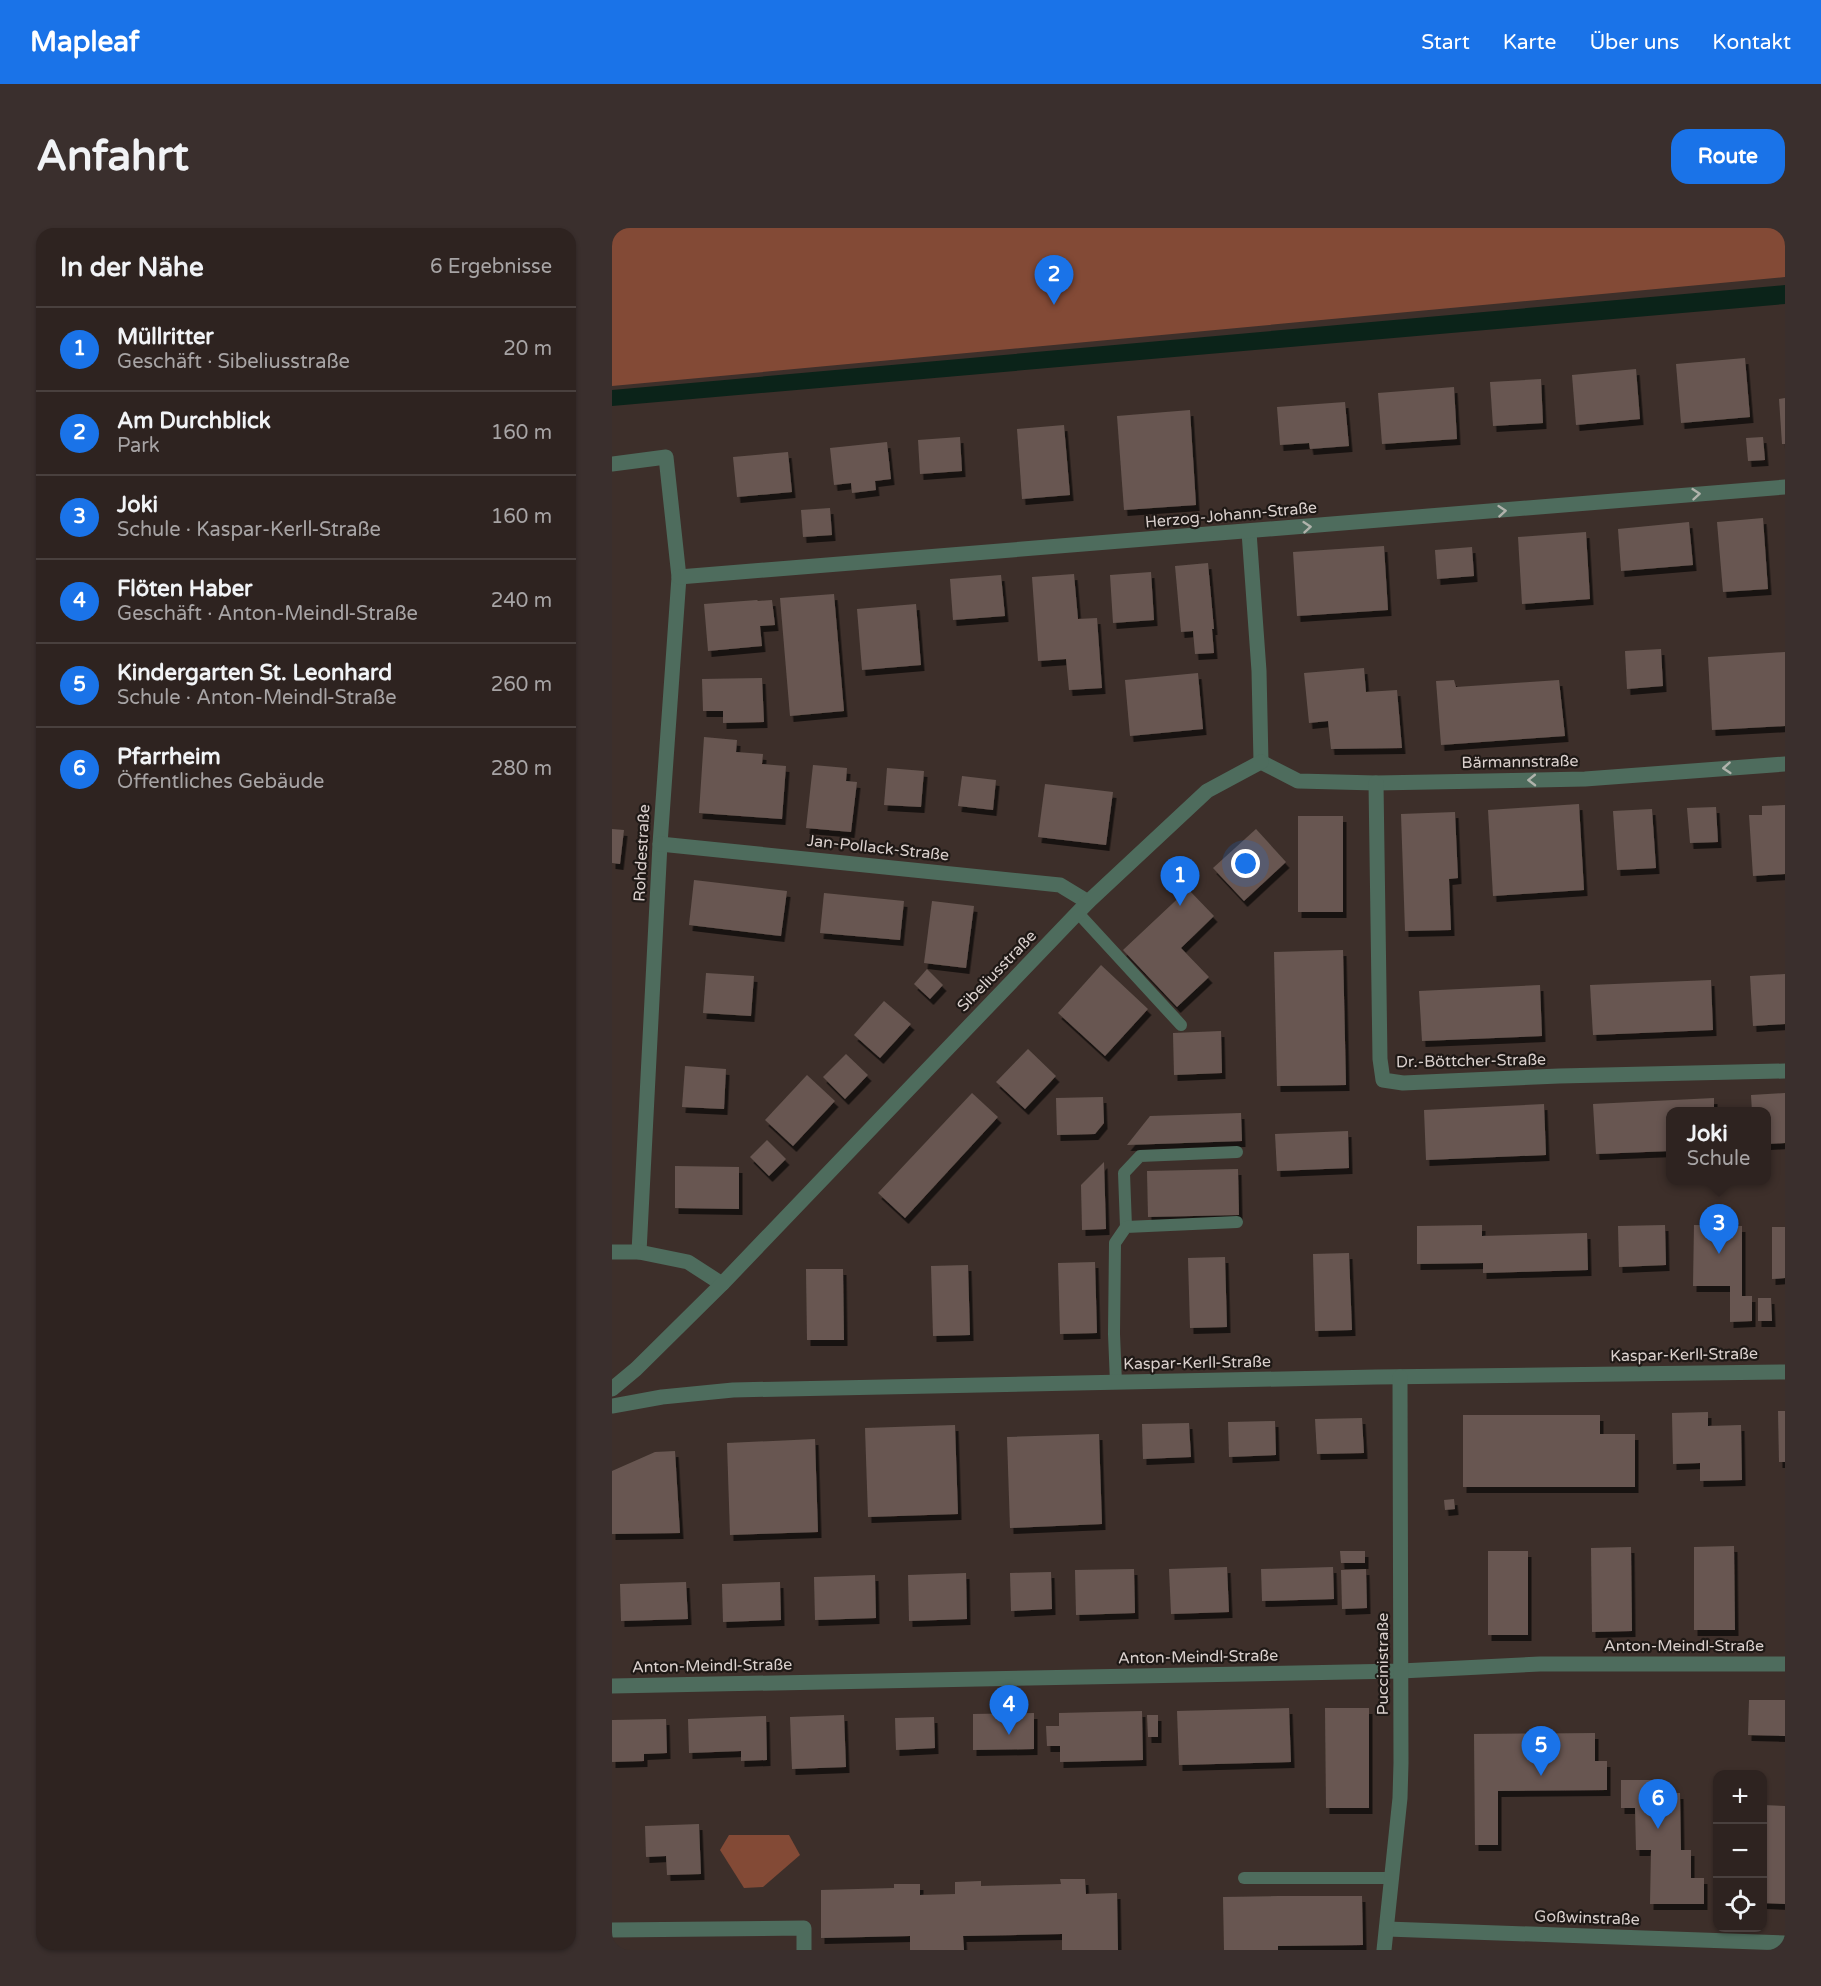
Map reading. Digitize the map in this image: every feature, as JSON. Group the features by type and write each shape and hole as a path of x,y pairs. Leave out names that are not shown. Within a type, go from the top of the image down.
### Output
{"street":[{"name":"Rohdestraße","path":"612,464 666,457 679,577 660,844 639,1252"},
{"name":"Herzog-Johann-Straße","path":"679,577 1785,487"},
{"path":"1249,532 1259,671 1261,762"},
{"name":"Bärmannstraße","path":"1261,762 1298,781 1376,783 1585,779 1785,764"},
{"name":"Sibeliusstraße","path":"612,1389 636,1369 722,1284 1083,907 1207,791 1261,762"},
{"name":"Dr.-Böttcher-Straße","path":"1376,783 1380,1059 1383,1080 1403,1083 1785,1071"},
{"name":"Jan-Pollack-Straße","path":"660,844 1060,885 1083,907"},
{"path":"612,1252 639,1252 688,1262 722,1284"},
{"name":"Kaspar-Kerll-Straße","path":"612,1406 662,1397 733,1390 1785,1372"},
{"name":"Puccinistraße","path":"1384,1950 1401,1774 1401,1377"},
{"name":"Anton-Meindl-Straße","path":"612,1686 1401,1671 1540,1664 1785,1664"},
{"path":"612,1930 804,1928 804,1950"},
{"name":"Goßwinstraße","path":"1387,1929 1785,1943"}],"lane":[{"path":"1083,907 1181,1025"},
{"path":"1116,1383 1114,1244 1126,1227 1124,1173 1140,1156 1237,1152"},
{"path":"1126,1227 1237,1222"},
{"path":"1244,1878 1392,1878"}],"shaded area":[{"path":"612,228 1785,228 1785,277 612,386"},
{"path":"1785,285 1785,304 612,406 612,390"},
{"path":"729,1835 789,1835 800,1855 763,1887 744,1888 720,1850"}],"building":[{"path":"1745,358 1750,417 1681,423 1676,364"},
{"path":"1636,369 1640,419 1576,425 1572,375"},
{"path":"1541,379 1543,423 1493,426 1490,382"},
{"path":"1454,387 1457,439 1382,444 1378,393"},
{"path":"1785,398 1785,444 1782,444 1779,399"},
{"path":"1345,402 1349,446 1310,449 1309,443 1280,445 1277,407"},
{"path":"1190,410 1196,505 1124,510 1117,416"},
{"path":"1064,425 1070,495 1022,499 1017,429"},
{"path":"960,437 962,471 920,474 918,440"},
{"path":"1763,437 1765,460 1748,461 1746,438"},
{"path":"887,442 891,479 875,481 876,490 852,493 851,483 834,485 830,448"},
{"path":"788,452 792,492 737,497 733,457"},
{"path":"830,508 832,535 803,537 801,510"},
{"path":"1763,518 1768,589 1723,592 1717,522"},
{"path":"1689,522 1693,565 1621,571 1618,529"},
{"path":"1586,532 1590,599 1522,604 1518,537"},
{"path":"1384,546 1388,610 1297,616 1293,552"},
{"path":"1472,547 1474,576 1437,579 1435,550"},
{"path":"1208,563 1214,653 1195,654 1193,631 1181,632 1175,566"},
{"path":"1151,572 1154,620 1113,623 1110,575"},
{"path":"1074,574 1078,619 1097,618 1102,688 1069,690 1066,659 1038,661 1032,577"},
{"path":"1001,575 1005,616 953,620 950,579"},
{"path":"834,594 844,711 790,716 780,598"},
{"path":"772,600 775,625 760,626 762,646 708,651 704,604"},
{"path":"916,604 921,665 862,670 857,609"},
{"path":"1661,649 1663,686 1627,689 1625,651"},
{"path":"1785,652 1785,726 1712,730 1708,657"},
{"path":"1364,668 1366,692 1397,690 1402,748 1331,749 1328,721 1309,723 1304,673"},
{"path":"1198,673 1203,729 1130,736 1125,680"},
{"path":"762,678 764,722 723,723 723,711 703,711 702,679"},
{"path":"1454,680 1456,687 1559,680 1565,736 1441,745 1436,681"},
{"path":"704,737 737,740 736,752 763,754 762,764 786,766 782,819 699,813"},
{"path":"813,765 847,768 846,781 857,782 851,832 806,828"},
{"path":"887,768 924,771 921,807 884,805"},
{"path":"962,776 996,780 993,810 958,806"},
{"path":"1045,784 1113,792 1106,845 1038,837"},
{"path":"1579,804 1584,890 1493,896 1488,810"},
{"path":"1785,805 1785,874 1753,876 1749,815 1762,815 1762,806"},
{"path":"1716,807 1718,842 1690,843 1687,808"},
{"path":"1652,809 1656,868 1617,870 1613,811"},
{"path":"1455,812 1458,878 1449,879 1451,930 1405,931 1401,814"},
{"path":"1298,816 1343,816 1343,912 1298,912"},
{"path":"612,829 624,830 620,864 612,863"},
{"path":"1256,829 1286,862 1244,901 1213,868"},
{"path":"694,880 787,891 781,936 689,925"},
{"path":"1188,889 1214,916 1181,948 1209,977 1177,1007 1123,950"},
{"path":"824,893 904,901 900,940 820,933"},
{"path":"932,901 974,906 966,968 924,963"},
{"path":"1343,950 1346,1085 1277,1086 1274,952"},
{"path":"1101,965 1148,1009 1105,1056 1058,1013"},
{"path":"927,969 943,985 930,999 914,984"},
{"path":"706,973 754,976 751,1016 703,1013"},
{"path":"1785,974 1785,1024 1753,1026 1750,976"},
{"path":"1711,980 1713,1030 1593,1035 1590,985"},
{"path":"1540,985 1542,1036 1422,1041 1419,991"},
{"path":"884,1001 911,1024 880,1058 854,1035"},
{"path":"1221,1031 1222,1073 1174,1075 1173,1033"},
{"path":"1028,1049 1056,1076 1025,1109 996,1082"},
{"path":"846,1054 868,1075 845,1099 823,1077"},
{"path":"685,1066 726,1069 724,1109 682,1107"},
{"path":"807,1075 835,1101 793,1146 765,1120"},
{"path":"972,1093 998,1117 905,1218 878,1193"},
{"path":"1785,1093 1785,1143 1771,1144 1771,1107 1752,1107 1751,1095"},
{"path":"1103,1097 1104,1123 1095,1134 1057,1135 1056,1098"},
{"path":"1714,1098 1714,1107 1666,1107 1666,1151 1596,1154 1593,1104"},
{"path":"1544,1104 1546,1155 1426,1160 1424,1110"},
{"path":"1241,1113 1242,1141 1127,1145 1150,1116"},
{"path":"1348,1131 1349,1168 1277,1171 1275,1134"},
{"path":"767,1140 786,1159 769,1176 750,1157"},
{"path":"1104,1162 1106,1229 1082,1230 1081,1185"},
{"path":"675,1166 739,1167 739,1209 675,1208"},
{"path":"1238,1169 1239,1215 1148,1217 1147,1171"},
{"path":"1482,1225 1482,1236 1587,1233 1588,1270 1483,1273 1483,1263 1417,1264 1417,1226"},
{"path":"1665,1225 1666,1265 1619,1267 1618,1226"},
{"path":"1694,1225 1742,1226 1742,1296 1752,1296 1752,1321 1730,1322 1730,1286 1693,1286"},
{"path":"1772,1227 1785,1227 1785,1278 1772,1279"},
{"path":"1349,1253 1352,1330 1315,1331 1313,1254"},
{"path":"1225,1257 1227,1327 1190,1328 1188,1258"},
{"path":"1095,1262 1097,1333 1060,1334 1058,1263"},
{"path":"968,1265 970,1335 933,1336 931,1266"},
{"path":"806,1269 843,1269 844,1340 807,1340"},
{"path":"1758,1298 1771,1298 1772,1321 1758,1321"},
{"path":"1778,1411 1785,1411 1785,1462 1779,1462"},
{"path":"1708,1412 1708,1426 1741,1425 1742,1480 1700,1481 1700,1463 1673,1464 1672,1413"},
{"path":"1463,1415 1600,1415 1600,1434 1635,1434 1635,1487 1463,1487"},
{"path":"1362,1418 1364,1453 1317,1454 1315,1419"},
{"path":"1275,1421 1276,1455 1229,1457 1228,1422"},
{"path":"1189,1423 1191,1457 1143,1459 1142,1424"},
{"path":"955,1425 958,1514 868,1517 865,1428"},
{"path":"1099,1434 1102,1524 1010,1528 1007,1437"},
{"path":"815,1439 818,1532 730,1535 727,1443"},
{"path":"675,1451 680,1533 612,1534 612,1471 655,1452"},
{"path":"1454,1499 1455,1509 1445,1510 1444,1500"},
{"path":"1734,1546 1735,1630 1694,1630 1694,1547"},
{"path":"1631,1547 1632,1631 1592,1632 1591,1548"},
{"path":"1340,1551 1365,1551 1365,1563 1341,1563"},
{"path":"1488,1551 1528,1551 1528,1635 1488,1635"},
{"path":"1227,1567 1229,1612 1171,1614 1169,1569"},
{"path":"1333,1567 1334,1599 1262,1601 1261,1569"},
{"path":"1134,1569 1135,1613 1076,1615 1075,1570"},
{"path":"1366,1569 1367,1608 1342,1609 1341,1570"},
{"path":"1051,1572 1052,1609 1011,1611 1010,1573"},
{"path":"966,1573 967,1619 909,1621 908,1575"},
{"path":"875,1575 876,1618 815,1620 814,1577"},
{"path":"686,1582 688,1619 621,1621 620,1584"},
{"path":"780,1582 781,1620 723,1622 722,1584"},
{"path":"1749,1700 1785,1700 1785,1736 1748,1735"},
{"path":"1289,1708 1291,1762 1179,1765 1177,1711"},
{"path":"1325,1708 1369,1708 1369,1808 1326,1808"},
{"path":"1142,1711 1143,1760 1060,1762 1060,1746 1047,1746 1046,1726 1059,1726 1059,1713"},
{"path":"1034,1713 1034,1749 973,1750 973,1714"},
{"path":"844,1715 846,1767 792,1769 790,1717"},
{"path":"1147,1715 1158,1715 1158,1737 1148,1737"},
{"path":"766,1716 767,1760 741,1761 741,1751 689,1753 688,1719"},
{"path":"934,1717 935,1748 896,1750 895,1718"},
{"path":"666,1719 667,1753 644,1754 644,1761 612,1762 612,1720"},
{"path":"1595,1733 1595,1761 1607,1761 1607,1790 1498,1791 1498,1845 1475,1845 1474,1734"},
{"path":"1621,1780 1661,1780 1661,1793 1680,1793 1681,1850 1691,1850 1691,1878 1704,1878 1704,1904 1650,1904 1651,1850 1636,1850 1635,1808 1621,1808"},
{"path":"1767,1805 1785,1806 1785,1904 1767,1903"},
{"path":"699,1824 701,1874 667,1875 666,1856 646,1857 645,1826"},
{"path":"1060,1879 1085,1879 1086,1894 1117,1893 1118,1950 1062,1950 1062,1934 963,1936 964,1950 910,1950 910,1936 821,1938 821,1890 894,1888 894,1884 920,1884 920,1895 955,1894 955,1882 981,1881 981,1886 1061,1884"},
{"path":"1362,1896 1363,1945 1278,1946 1278,1950 1224,1950 1223,1897"}],"place":[{"name":"Am Durchblick","path":"1054,305"},
{"name":"Müllritter","path":"1180,906"},
{"name":"Joki","path":"1719,1254"},
{"name":"Flöten Haber","path":"1009,1735"},
{"name":"Kindergarten St. Leonhard","path":"1541,1776"},
{"name":"Pfarrheim","path":"1658,1829"}]}
